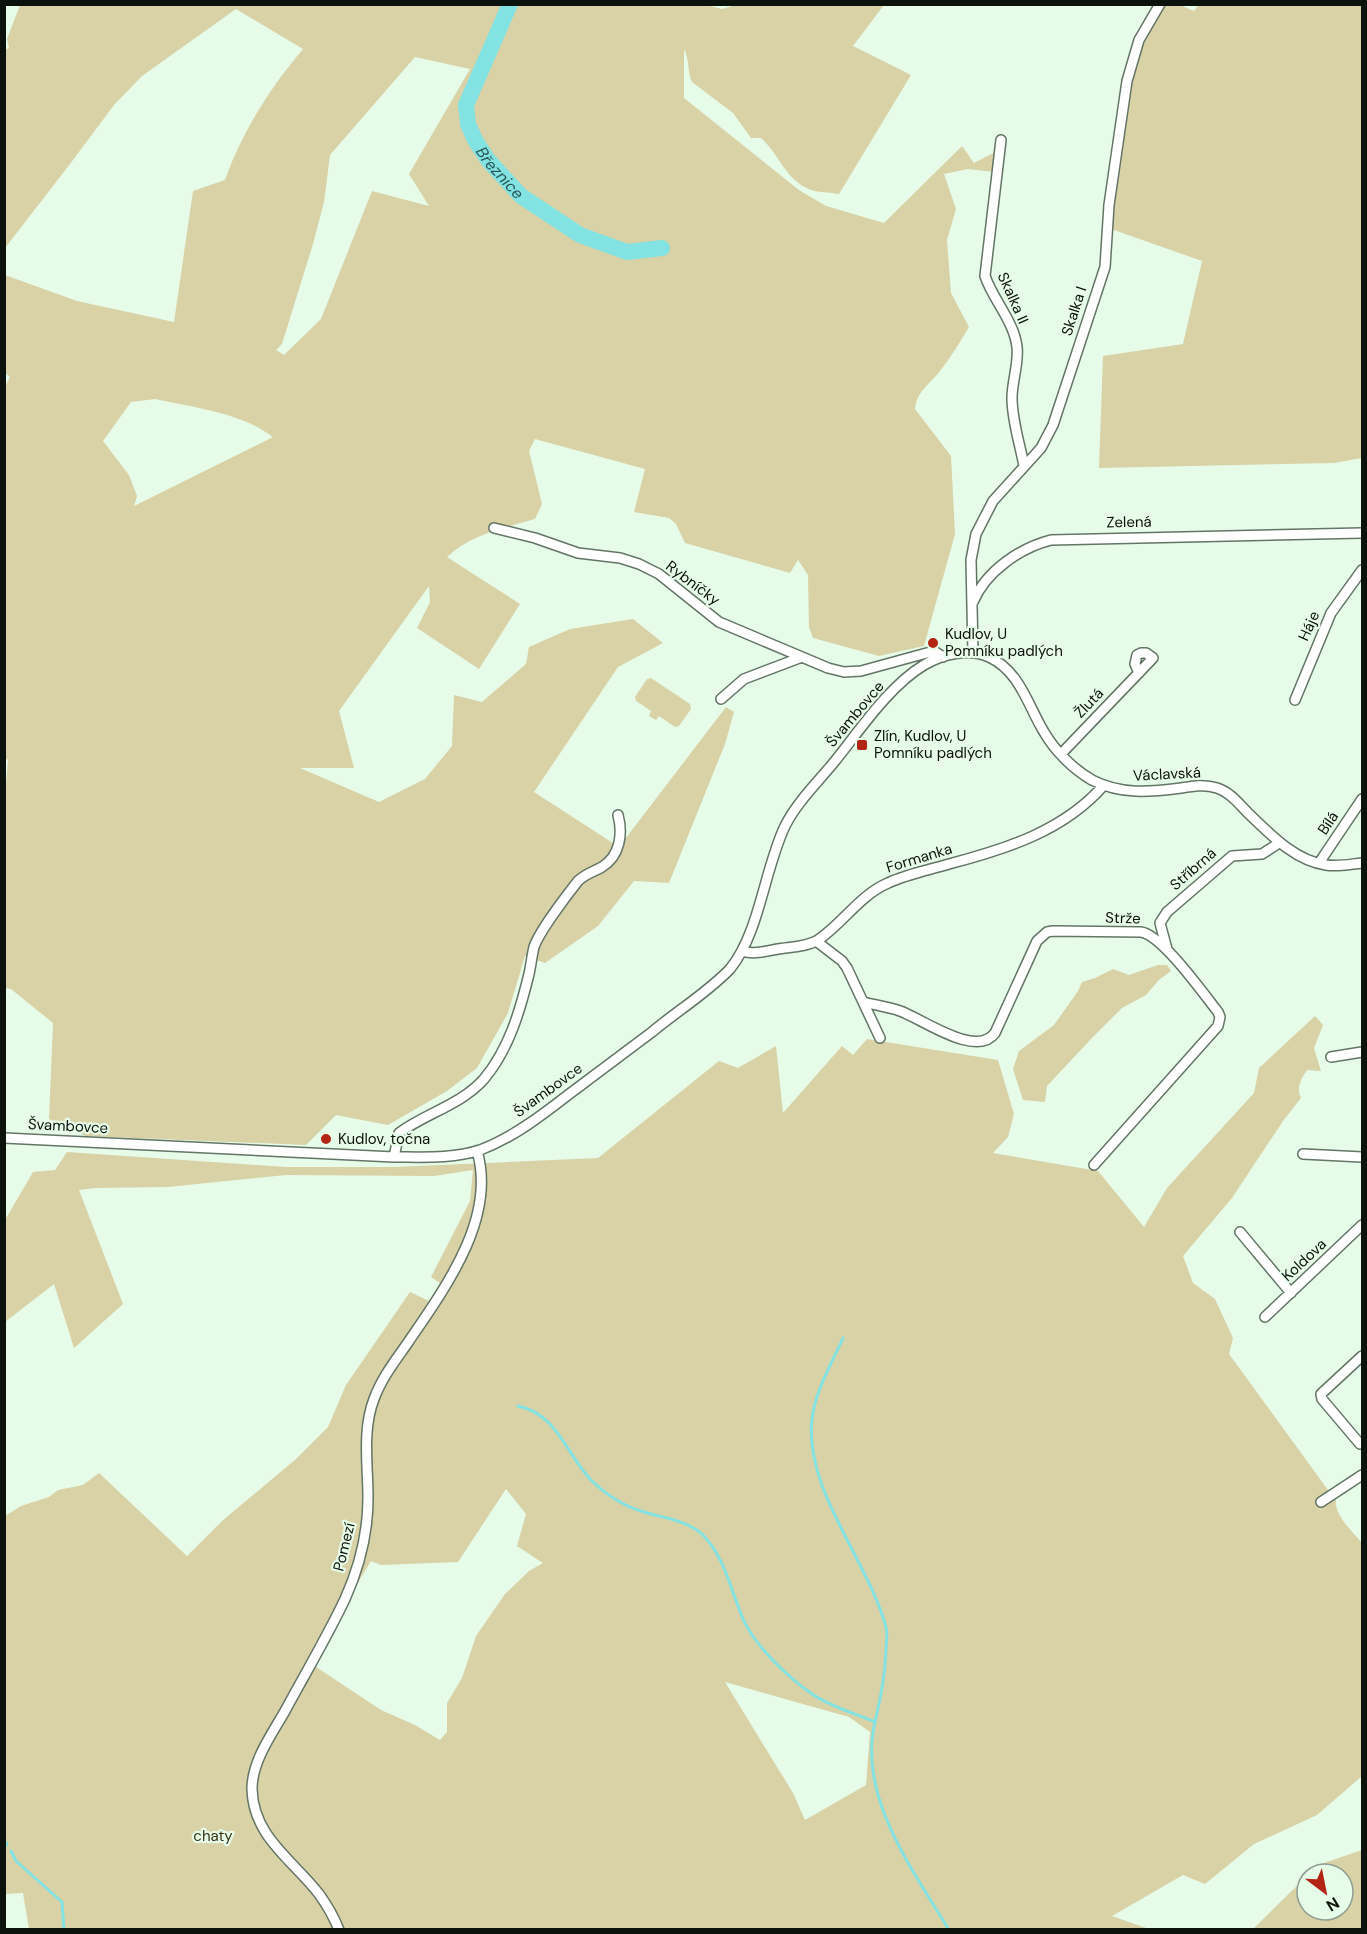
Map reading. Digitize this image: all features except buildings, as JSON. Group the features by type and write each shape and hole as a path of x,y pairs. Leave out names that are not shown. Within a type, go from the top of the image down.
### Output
{"street":[{"name":"Skalka I","path":"971,608 971,560 976,534 993,501 1041,448 1053,425 1105,267 1109,205 1127,81 1139,40 1160,4"},
{"name":"Skalka II","path":"1001,140 985,276 989,288 1008,320 1018,347 1012,397 1015,426 1024,466"},
{"name":"Rybníčky","path":"494,528 535,537 578,554 620,558 639,564 659,574 719,621 828,668 844,672 861,672 927,651 934,651 943,657"},
{"name":"Zelená","path":"971,608 980,589 1003,565 1030,546 1052,540 1362,533"},
{"name":"Háje","path":"1295,700 1331,613 1362,570"},
{"path":"943,657 972,653 971,608"},
{"name":"Václavská","path":"972,653 991,658 1008,670 1022,689 1044,732 1061,754 1081,772 1104,785 1141,792 1198,786 1219,789 1233,797 1279,843 1319,864 1337,866 1357,863"},
{"path":"721,699 744,679 802,657"},
{"name":"Švambovce","path":"4,1138 434,1157 477,1151 526,1126 723,976 742,951 786,823 795,809 886,700 909,676 924,665 943,657"},
{"name":"Žlutá","path":"1061,754 1138,674"},
{"name":"Formanka","path":"816,941 858,903 882,886 914,873 983,855 1030,838 1083,807 1104,785"},
{"name":"Bílá","path":"1319,864 1362,799"},
{"path":"394,1157 399,1134 463,1097 483,1080 497,1061 510,1036 519,1011 535,945 584,874 601,867 613,858 620,840 618,815"},
{"name":"Stříbrná","path":"1168,950 1160,923 1167,912 1232,856 1262,854 1279,843"},
{"path":"1357,863 1362,868"},
{"name":"Strže","path":"863,1002 903,1012 944,1034 982,1041 995,1032 1037,940 1047,932 1145,932 1168,950 1220,1017 1218,1026 1094,1165"},
{"path":"742,951 750,953 765,951 816,941 842,961 880,1038"},
{"path":"1331,1057 1362,1052"},
{"name":"Pomezí","path":"339,1929 319,1894 284,1858 263,1828 254,1803 253,1777 265,1747 313,1662 346,1597 359,1562 368,1500 368,1425 373,1401 384,1377 461,1260 482,1192 481,1165 477,1151"},
{"path":"1303,1154 1362,1157"},
{"name":"Koldova","path":"1265,1317 1362,1225"},
{"path":"1240,1232 1291,1293"},
{"path":"1360,1444 1322,1399 1321,1394 1362,1356"},
{"path":"1321,1502 1362,1475"}],"green space":[{"path":"703,4 722,9 739,4 884,5 853,46 911,75 839,194 815,191 797,182 761,138 751,138 733,113 692,82 684,49 684,98 799,190 826,206 884,223 962,146 974,163 997,151 994,172 968,169 944,174 956,209 947,240 951,293 969,327 944,366 921,393 915,409 951,456 955,534 924,646 879,656 813,638 809,627 808,575 798,560 790,573 685,543 676,524 669,518 634,512 645,469 535,439 529,451 542,504 535,519 477,537 447,557 520,604 479,669 417,628 430,602 429,586 339,711 354,768 300,768 379,802 425,779 452,746 454,695 482,702 526,664 529,647 570,629 633,619 663,643 618,667 534,792 619,847 726,707 734,712 725,744 669,883 634,881 598,926 545,963 525,956 508,1013 477,1068 447,1091 388,1125 336,1115 306,1145 86,1136 49,1119 53,1023 11,989 5,988 4,811 8,759 5,760 4,388 10,377 5,373 5,275 77,301 174,322 193,191 225,180 258,111 279,79 303,49 236,9 142,76 114,105 5,248 5,50 9,48 7,39 20,5","holes":["415,57 470,69 409,174 429,206 372,191 321,319 284,355 276,350 282,344 313,244 324,202 330,155","155,399 232,417 247,422 273,437 134,506 137,496 129,475 103,441 131,402"]},
{"path":"1199,4 1362,5 1362,458 1334,463 1099,468 1103,356 1183,344 1202,261 1111,229 1130,86 1142,41 1164,5 1180,5 1194,11"},
{"path":"651,678 690,704 691,709 679,726 675,727 659,716 656,720 649,716 651,711 636,701 635,697 647,679"},
{"path":"1158,965 1167,965 1171,971 1159,980 1146,995 1122,1008 1091,1039 1047,1086 1045,1102 1023,1100 1013,1069 1019,1051 1054,1025 1082,982 1113,969 1129,975"},
{"name":"chaty","path":"1315,1016 1323,1025 1314,1048 1321,1071 1307,1070 1299,1087 1301,1098 1232,1198 1183,1256 1193,1283 1215,1299 1233,1338 1229,1354 1336,1501 1341,1518 1362,1543 1362,1776 1317,1815 1254,1844 1205,1884 1183,1875 1112,1916 1149,1929 29,1929 23,1893 5,1894 5,1516 21,1506 49,1497 58,1490 83,1485 99,1473 187,1556 222,1521 296,1459 328,1427 346,1385 410,1292 429,1301 440,1283 431,1277 470,1201 473,1170 434,1176 286,1175 168,1187 79,1190 123,1304 74,1348 54,1284 5,1322 5,1220 33,1172 55,1170 67,1152 286,1167 395,1167 598,1158 719,1061 738,1068 776,1046 783,1113 842,1046 853,1055 867,1039 998,1060 1014,1114 1008,1137 993,1153 1098,1171 1144,1227 1167,1188 1254,1093 1259,1068","holes":["506,1489 526,1514 517,1546 543,1563 529,1571 505,1594 476,1636 462,1678 447,1703 447,1732 440,1740 415,1725 381,1710 310,1661 371,1561 381,1565 458,1562","725,1682 849,1717 870,1732 866,1785 805,1820 793,1793"]},
{"path":"1362,1850 1362,1929 1253,1929 1295,1888 1295,1922 1355,1922 1355,1862 1327,1862"}],"waterway":[{"name":"Březnice","path":"510,4 466,105 468,124 475,140 488,160 521,196 580,235 627,252 662,248"},
{"path":"843,1338 824,1377 817,1398 812,1419 812,1446 827,1498 866,1576 886,1627 885,1669 875,1722"},
{"path":"518,1406 531,1410 552,1426 590,1479 608,1494 636,1509 690,1526 703,1535 723,1565 749,1631 765,1651 793,1680 812,1694 834,1706 875,1722 872,1750 874,1777 881,1805 905,1857 949,1930"},
{"path":"4,1839 7,1845"},
{"path":"11,1851 16,1861 62,1902 64,1930"}],"place":[{"name":"Kudlov, U Pomníku padlých","path":"933,643"},
{"name":"Zlín, Kudlov, U Pomníku padlých","path":"862,745"},
{"name":"Kudlov, točna","path":"326,1139"}]}
